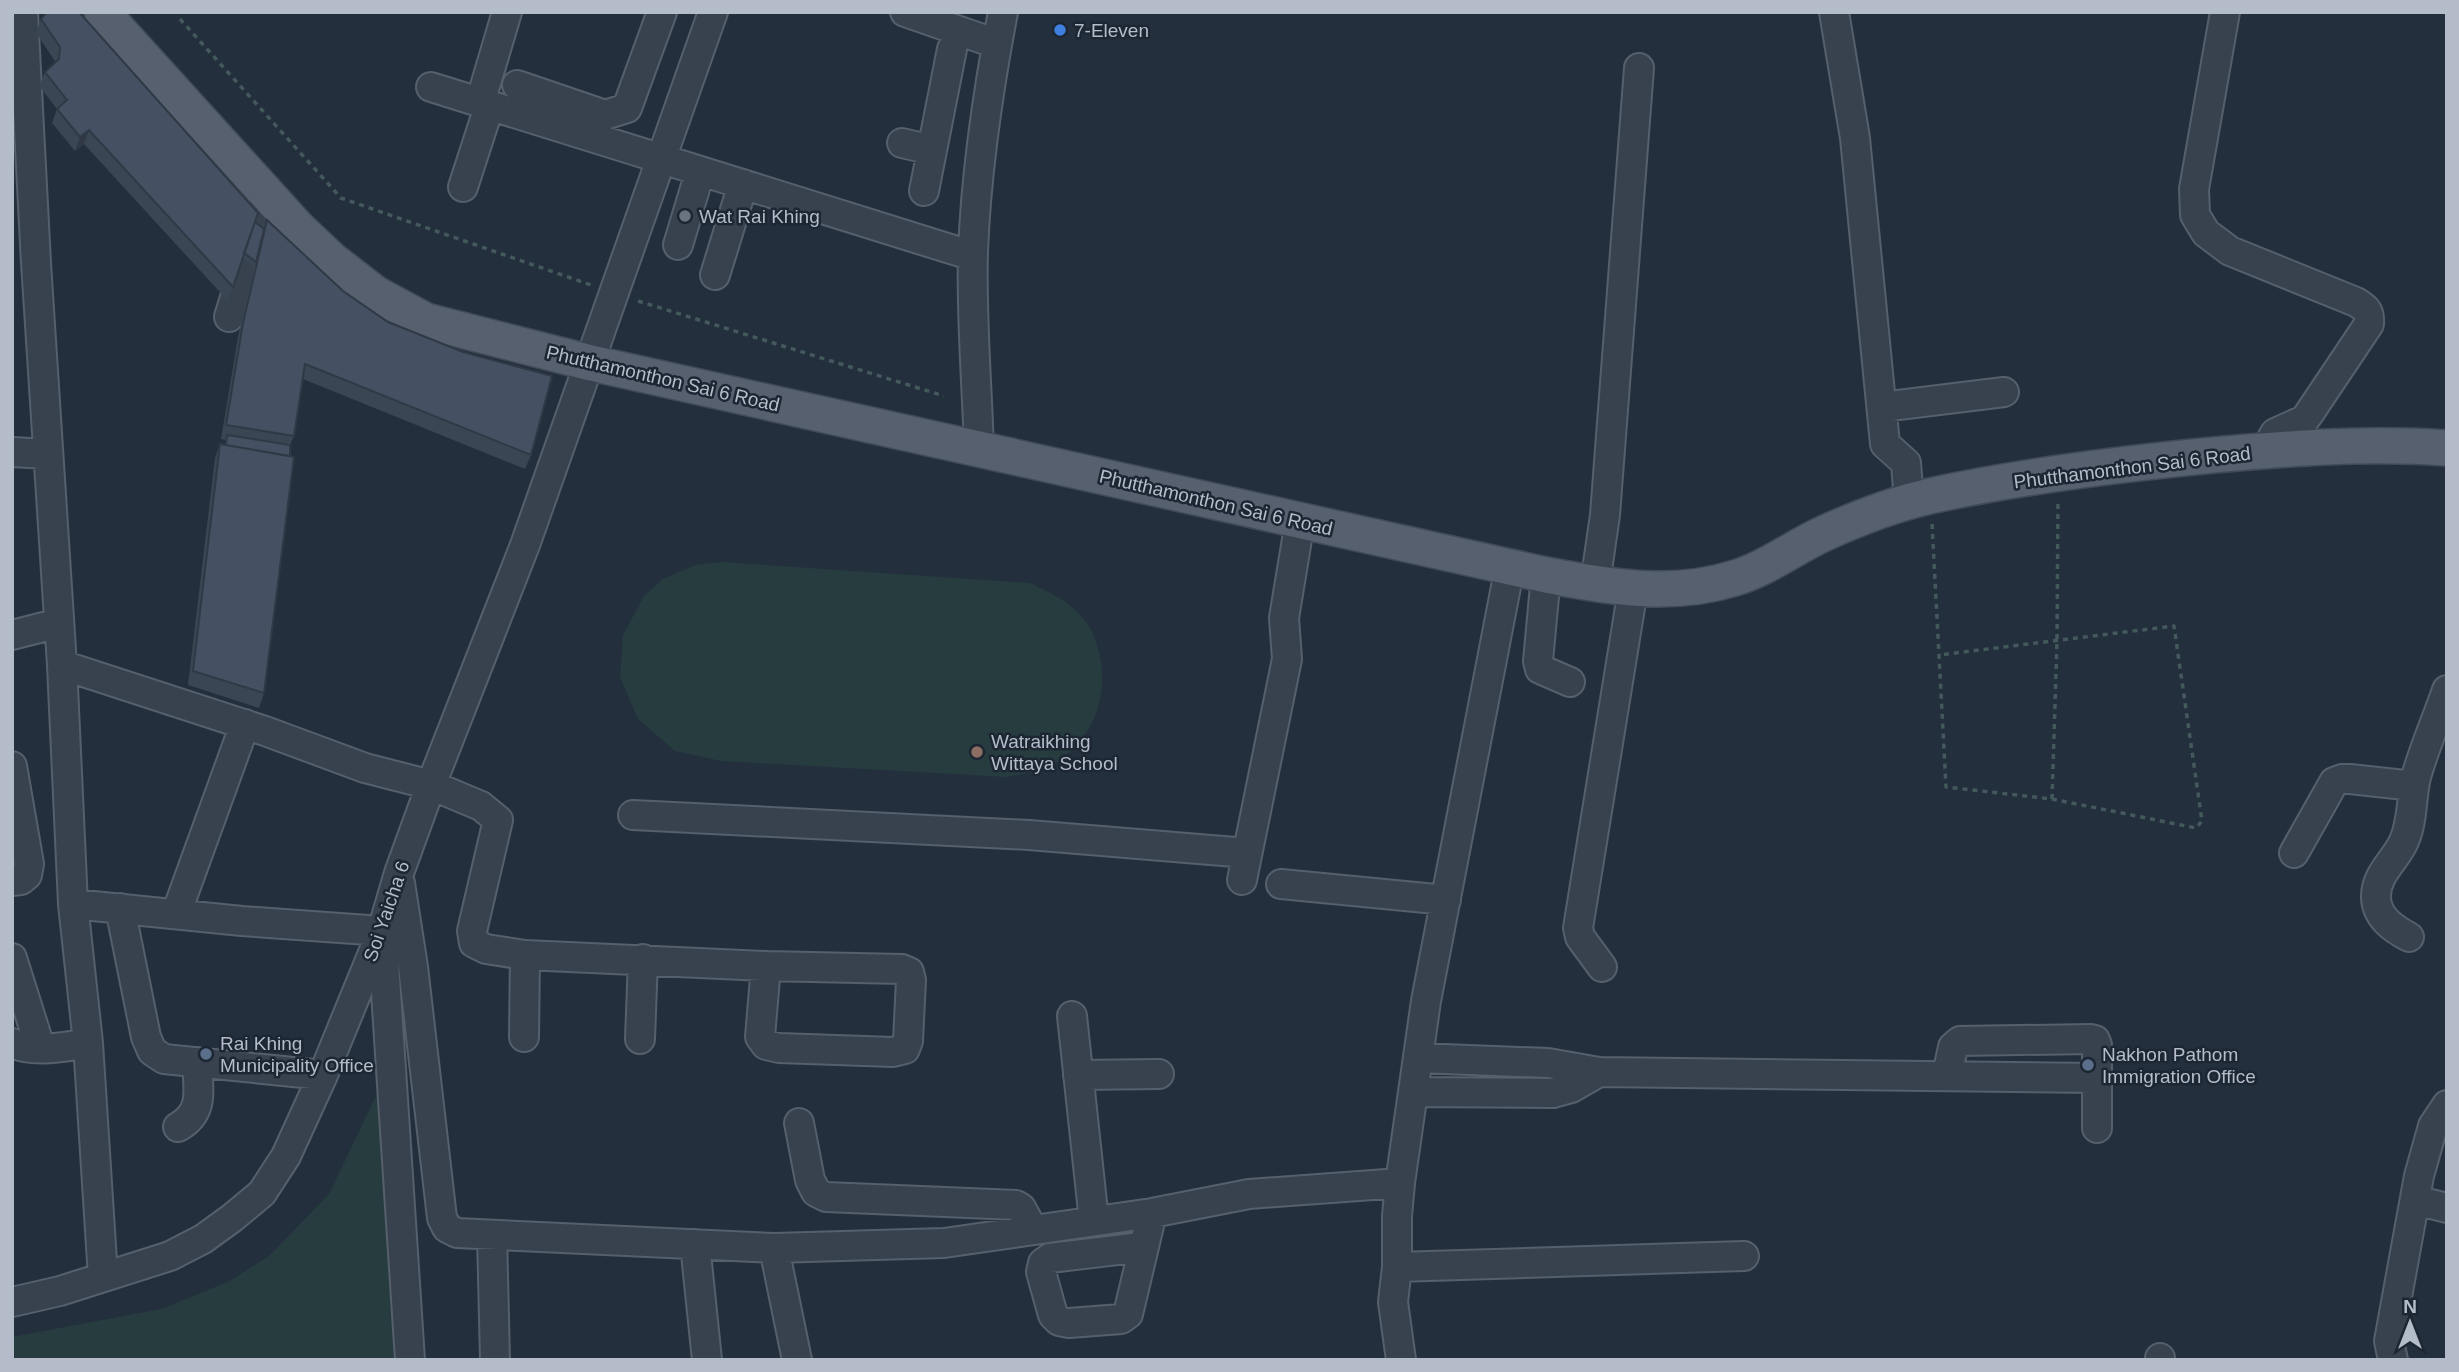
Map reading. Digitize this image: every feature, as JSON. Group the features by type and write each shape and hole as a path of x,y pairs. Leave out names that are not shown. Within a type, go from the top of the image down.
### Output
{"main road":[{"name":"Phutthamonthon Sai 6 Road","path":"102,12 298,228 332,260 376,294 426,321 591,363 1546,575 1633,589 1671,590 1708,585 1762,568 1824,534 1920,499 2058,473 2272,449 2447,448"}],"street":[{"path":"23,12 24,262 47,454 62,665 73,904 88,1043 103,1278"},
{"path":"463,187 507,12"},
{"path":"517,85 605,115 627,108 662,12"},
{"name":"Soi Yaicha 6","path":"12,1302 103,1278 170,1256 203,1239 262,1193 286,1156 323,1075 382,931 430,785 526,545 663,161 713,12"},
{"path":"905,12 997,44"},
{"path":"979,450 973,256 979,165 1003,12"},
{"path":"1834,12 1855,138 1885,444 1906,463 1920,499"},
{"path":"2225,12 2194,189 2195,215 2206,233 2230,251 2356,302 2367,309 2370,315 2369,324 2308,415 2304,420 2275,432 2272,449"},
{"path":"924,191 952,48"},
{"path":"1595,584 1605,515 1639,68"},
{"path":"430,87 973,256"},
{"path":"902,143 932,149"},
{"path":"678,245 700,172"},
{"path":"715,275 743,184"},
{"path":"229,317 267,194"},
{"path":"1882,407 2004,392"},
{"path":"12,452 47,454"},
{"path":"1241,880 1287,659 1284,618 1300,521"},
{"path":"1401,1360 1393,1302 1400,1183 1426,1001 1510,566"},
{"path":"1546,575 1538,661 1540,669 1570,682"},
{"path":"1602,967 1580,937 1578,928 1633,589"},
{"path":"12,635 59,623"},
{"path":"62,665 245,724 365,768 430,785 481,806 498,820 472,931 474,943 486,949 525,955 902,969 909,972 911,980 908,1041 905,1049 880,1052 779,1048 766,1045 760,1037 766,966"},
{"path":"2409,937 2391,928 2376,900 2382,876 2409,828 2414,786 2447,690"},
{"path":"176,914 245,724"},
{"path":"12,766 29,864 27,875 21,880 12,881"},
{"path":"2294,853 2334,782 2350,779 2414,786"},
{"path":"633,815 1029,835 1247,853"},
{"path":"399,873 413,967 442,1218 447,1228 457,1233 774,1248 944,1243 1152,1213 1249,1194 1400,1183"},
{"path":"1281,884 1446,900"},
{"path":"73,904 382,931 411,1360"},
{"path":"120,908 146,1037 152,1051 164,1059 323,1075"},
{"path":"524,1037 525,955"},
{"path":"12,958 40,1047"},
{"path":"640,1039 643,959"},
{"path":"1072,1016 1094,1221"},
{"path":"1947,1075 1953,1047 1960,1041 2095,1040 2097,1128"},
{"path":"12,1043 18,1046 65,1047 88,1043"},
{"path":"1418,1058 1548,1063 1599,1072 2097,1078"},
{"path":"178,1127 190,1120 197,1109 197,1062"},
{"path":"1413,1092 1553,1093 1571,1088 1599,1072"},
{"path":"1078,1076 1159,1074"},
{"path":"2393,1360 2389,1341 2419,1176 2434,1126 2447,1105"},
{"path":"799,1123 810,1180 816,1192 826,1197 1016,1205 1021,1208 1033,1230"},
{"path":"2415,1200 2447,1208"},
{"path":"1142,1247 1152,1213"},
{"path":"492,1235 495,1360"},
{"path":"695,1244 707,1360"},
{"path":"774,1248 797,1360"},
{"path":"1397,1267 1744,1256"}],"path":[{"path":"180,19 341,198 614,293 944,396"},
{"path":"2052,799 2058,473"},
{"path":"1920,499 1939,655 1946,787 2052,799 2196,828 2202,821 2174,626 1939,655"}],"green space":[{"path":"723,562 1030,583 1072,607 1090,628 1102,667 1102,687 1091,724 1081,741 1049,767 1007,777 721,761 675,751 638,719 620,677 623,635 644,596 663,579 695,565"},
{"path":"387,1073 410,1360 12,1360 12,1337 161,1309 230,1281 270,1255 329,1194"}],"building":[{"path":"47,12 79,12 258,213 233,287 89,130 80,137 57,109 67,100 45,72 59,59 60,47 41,19"},
{"path":"267,220 343,291 388,322 463,352 552,376 531,455 305,364 294,436 226,425 243,323"},
{"path":"255,222 264,229 256,262 244,253"},
{"path":"227,435 290,445 290,456 226,445"},
{"path":"220,444 294,457 264,693 193,671"}],"place":[{"name":"7-Eleven","path":"1060,30"},
{"name":"Wat Rai Khing","path":"685,216"},
{"name":"Watraikhing Wittaya School","path":"977,752"},
{"name":"Rai Khing Municipality Office","path":"206,1054"},
{"name":"Nakhon Pathom Immigration Office","path":"2088,1065"}]}
